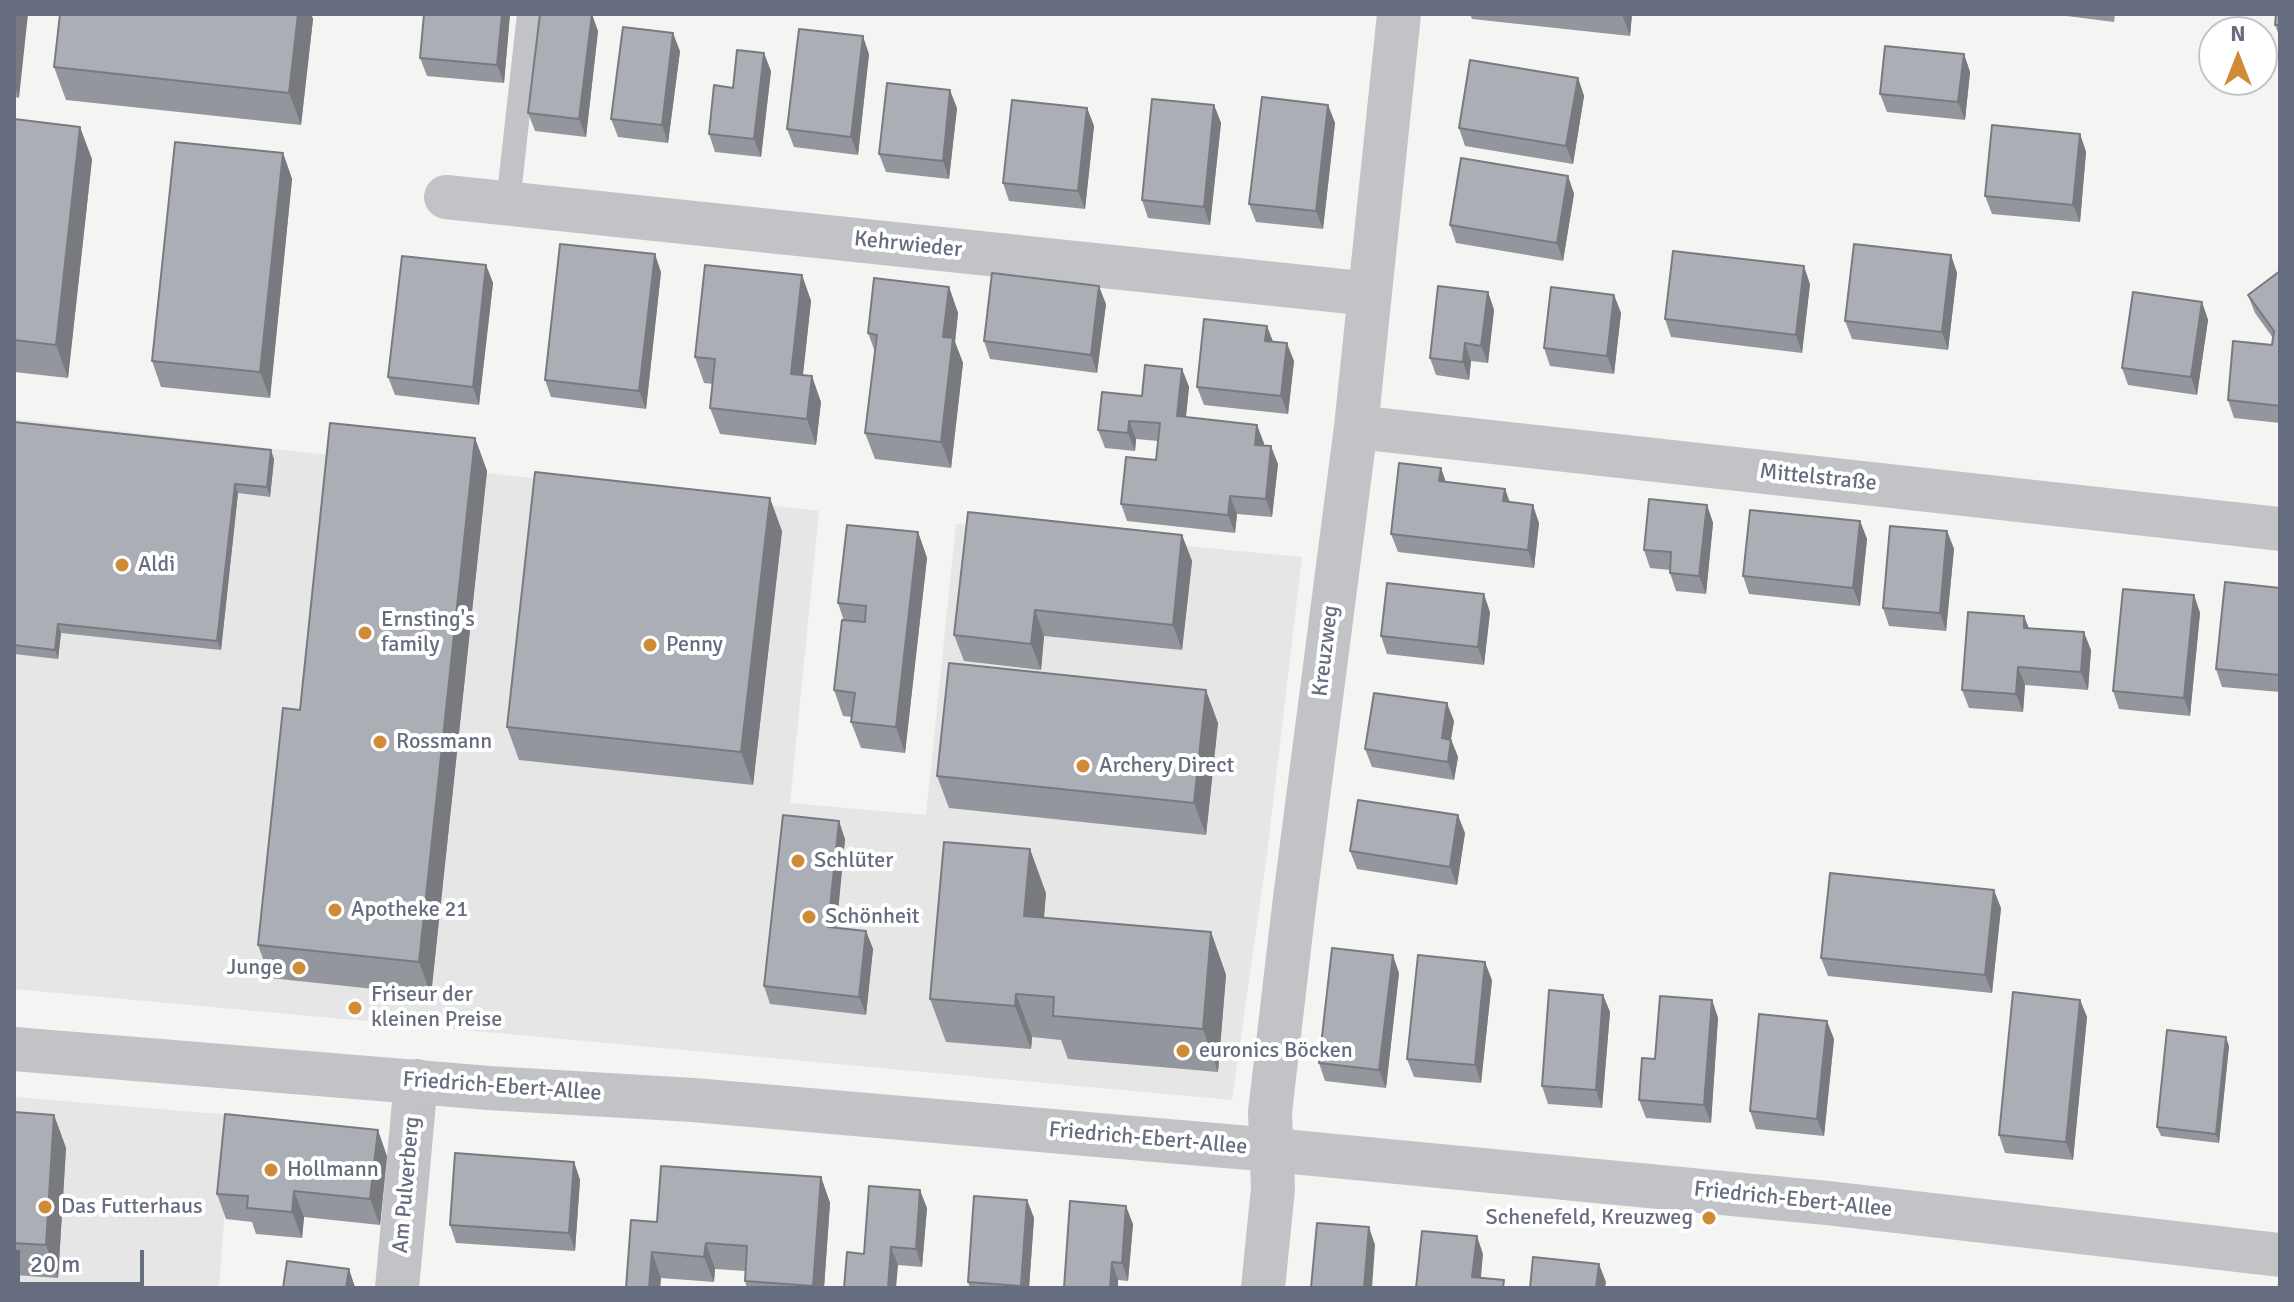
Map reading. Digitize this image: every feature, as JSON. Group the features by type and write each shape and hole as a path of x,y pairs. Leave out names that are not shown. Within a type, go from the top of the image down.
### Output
{"street":[{"name":"Kreuzweg","path":"1263,1288 1273,1188 1270,1112 1356,427 1399,14"},
{"name":"Kehrwieder","path":"446,197 1370,294"},
{"name":"Mittelstraße","path":"1356,427 2280,529"},
{"name":"Friedrich-Ebert-Allee","path":"14,1049 708,1102 1272,1150 1827,1203 2280,1255"},
{"name":"Am Pulverberg","path":"397,1288 416,1081"}],"lane":[{"path":"508,203 529,14"}],"shaded area":[{"path":"14,419 819,511 790,803 926,815 956,524 1302,557 1267,854 1232,1100 14,989"},
{"path":"14,1097 232,1115 219,1288 14,1288"}],"building":[{"path":"60,14 298,14 289,93 54,67"},
{"path":"424,14 502,14 497,65 420,58"},
{"path":"540,14 592,14 579,119 528,113"},
{"path":"623,27 673,33 662,125 611,119"},
{"path":"799,29 863,36 851,137 787,129"},
{"path":"1885,46 1964,54 1958,102 1880,94"},
{"path":"737,50 764,53 754,139 709,134 714,85 733,88"},
{"path":"1470,60 1578,78 1566,146 1459,128"},
{"path":"887,83 950,90 943,161 879,154"},
{"path":"1262,97 1328,105 1316,211 1249,204"},
{"path":"1152,99 1214,105 1204,207 1142,200"},
{"path":"1012,100 1087,108 1078,191 1003,183"},
{"path":"14,119 80,127 56,345 14,340"},
{"path":"1992,125 2080,134 2073,205 1985,196"},
{"path":"175,142 283,153 260,372 152,361"},
{"path":"1461,158 1568,176 1557,243 1450,225"},
{"path":"560,244 655,254 639,391 545,380"},
{"path":"1854,244 1951,255 1942,332 1845,321"},
{"path":"1673,251 1804,266 1796,335 1665,319"},
{"path":"402,256 486,265 473,387 388,377"},
{"path":"705,265 802,275 791,374 812,376 807,419 710,408 715,359 695,357"},
{"path":"2280,271 2280,406 2228,400 2233,341 2272,345 2274,331 2248,295"},
{"path":"992,273 1099,286 1091,355 984,341"},
{"path":"874,278 949,287 943,337 953,338 941,442 865,433 877,335 868,333"},
{"path":"1438,286 1488,292 1481,346 1465,343 1463,362 1430,358"},
{"path":"1551,287 1614,295 1607,356 1544,348"},
{"path":"2133,292 2202,302 2191,377 2122,368"},
{"path":"1204,319 1267,326 1265,341 1287,343 1281,396 1197,387"},
{"path":"1145,365 1182,369 1177,416 1257,425 1255,445 1271,446 1266,499 1230,496 1228,515 1121,504 1126,457 1156,460 1160,423 1129,421 1128,433 1098,430 1102,392 1142,396"},
{"name":"Aldi","path":"14,422 271,450 267,487 235,484 217,641 58,624 55,650 14,645"},
{"path":"330,423 475,438 419,962 258,945 283,708 300,710"},
{"path":"1399,463 1441,468 1439,481 1505,489 1503,501 1533,505 1528,550 1391,534"},
{"name":"Penny","path":"535,472 770,498 741,752 507,727"},
{"path":"1649,499 1707,505 1699,576 1670,573 1671,552 1644,550"},
{"path":"1750,510 1860,521 1853,588 1743,576"},
{"path":"968,512 1182,535 1173,625 1035,610 1031,644 954,635"},
{"path":"847,525 918,532 896,727 851,722 855,693 834,690 842,620 865,622 866,606 838,603"},
{"path":"1890,526 1947,531 1940,613 1883,608"},
{"path":"2225,582 2280,588 2280,675 2216,669"},
{"path":"1387,583 1484,594 1478,647 1381,636"},
{"path":"2123,589 2194,595 2184,698 2113,691"},
{"path":"1968,612 2024,616 2024,628 2084,632 2081,672 2018,667 2016,694 1962,690"},
{"name":"Archery Direct","path":"949,663 1206,690 1194,803 937,776"},
{"path":"1374,693 1447,703 1442,738 1451,740 1448,762 1365,749"},
{"path":"1358,800 1458,815 1450,867 1350,851"},
{"path":"783,815 839,821 828,927 866,931 859,997 764,986"},
{"path":"944,842 1030,849 1024,916 1211,932 1203,1029 1053,1016 1054,997 1016,994 1015,1006 930,999"},
{"path":"1830,873 1994,890 1985,975 1821,958"},
{"path":"1332,948 1393,955 1379,1070 1319,1063"},
{"path":"1418,955 1485,962 1475,1065 1407,1059"},
{"path":"1549,990 1603,995 1596,1090 1542,1086"},
{"path":"2013,992 2080,1000 2066,1142 1999,1135"},
{"path":"1660,996 1712,1000 1704,1105 1639,1100 1642,1058 1655,1059"},
{"path":"1759,1014 1827,1021 1817,1119 1750,1111"},
{"path":"2167,1030 2226,1037 2216,1134 2157,1127"},
{"path":"14,1112 54,1115 46,1245 14,1243"},
{"path":"225,1114 378,1130 370,1199 294,1191 292,1212 247,1208 248,1196 217,1194"},
{"path":"455,1153 574,1162 569,1233 450,1225"},
{"path":"661,1166 821,1177 813,1286 745,1281 747,1246 706,1243 704,1257 652,1252 649,1288 626,1288 631,1220 657,1222"},
{"path":"869,1186 920,1190 916,1249 891,1247 888,1288 844,1288 847,1252 864,1254"},
{"path":"974,1196 1027,1200 1021,1286 968,1282"},
{"path":"1070,1201 1126,1206 1122,1263 1112,1262 1110,1288 1064,1288"},
{"path":"1317,1223 1369,1227 1364,1288 1311,1288"},
{"path":"1422,1231 1477,1236 1472,1277 1504,1280 1503,1288 1416,1288"},
{"path":"1533,1257 1599,1264 1596,1288 1530,1288"},
{"path":"287,1261 349,1269 346,1288 283,1288"}],"place":[{"name":"Aldi","path":"122,565"},
{"name":"Ernsting's family","path":"365,633"},
{"name":"Penny","path":"650,645"},
{"name":"Rossmann","path":"380,742"},
{"name":"Archery Direct","path":"1083,766"},
{"name":"Schlüter","path":"798,861"},
{"name":"Apotheke 21","path":"335,910"},
{"name":"Schönheit","path":"809,917"},
{"name":"Junge","path":"299,968"},
{"name":"Friseur der kleinen Preise","path":"355,1008"},
{"name":"euronics Böcken","path":"1183,1051"},
{"name":"Hollmann","path":"271,1170"},
{"name":"Das Futterhaus","path":"45,1207"},
{"name":"Schenefeld, Kreuzweg","path":"1709,1218"}]}
